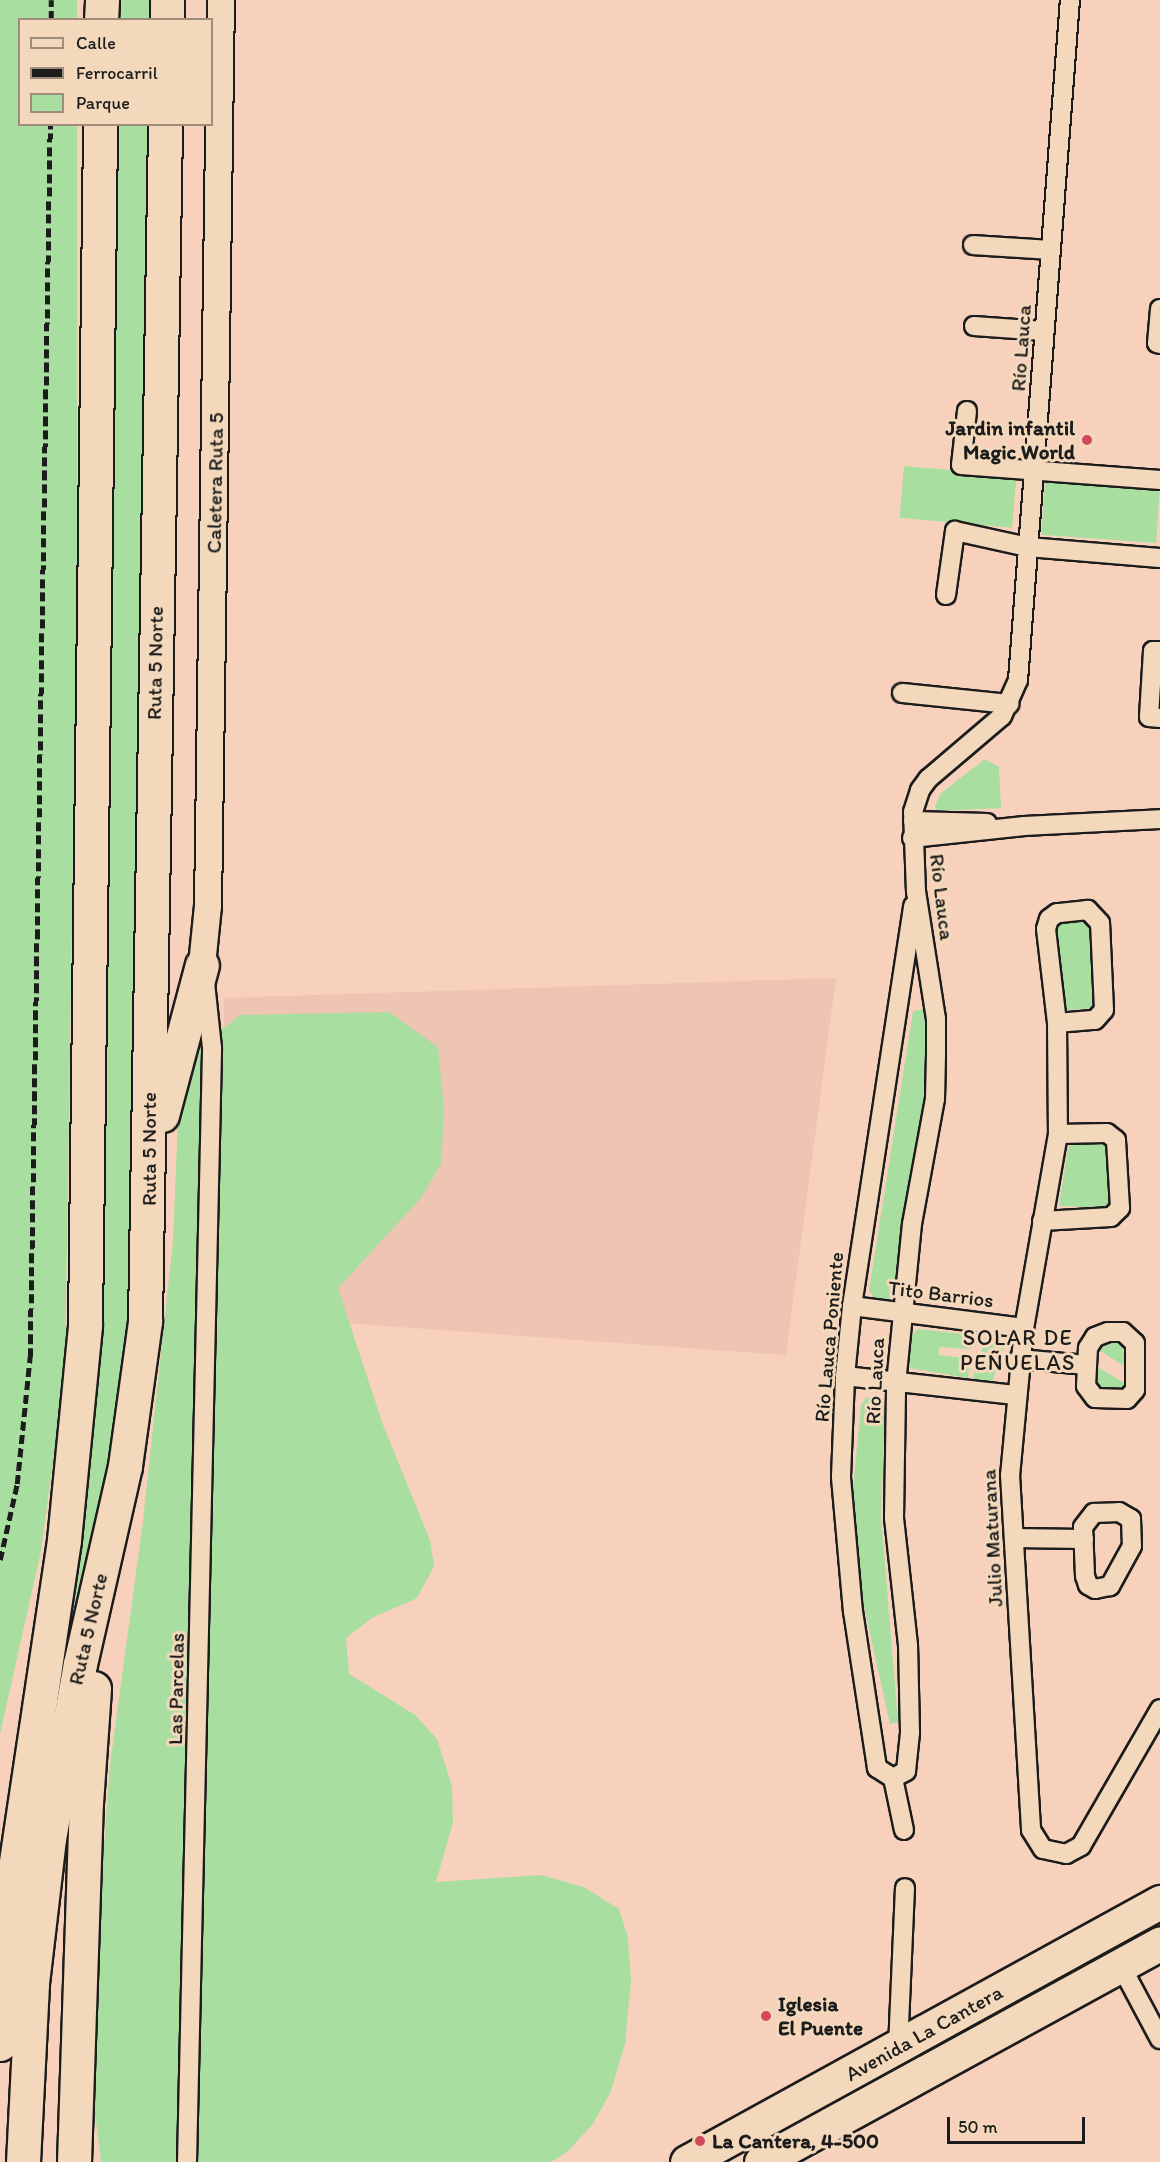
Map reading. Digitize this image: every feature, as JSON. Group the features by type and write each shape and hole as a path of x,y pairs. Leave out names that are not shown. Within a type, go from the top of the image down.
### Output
{"highway":[{"path":"101,18 102,0"},
{"path":"167,0 167,18"},
{"name":"Ruta 5 Norte","path":"0,2044 18,1847 78,1421 86,1283 100,126"},
{"name":"Ruta 5 Norte","path":"23,2162 32,1983 54,1806 80,1664 125,1466 143,1349 148,1203 165,126"},
{"path":"148,1203 166,1095 202,965"},
{"path":"74,2162 90,1721 125,1466"},
{"path":"0,1813 63,1540"},
{"name":"Avenida La Cantera","path":"687,2162 1160,1902"},
{"name":"Avenida La Cantera","path":"761,2162 1160,1944"}],"street":[{"name":"Caletera Ruta 5","path":"202,965 208,906 221,0"},
{"name":"Río Lauca","path":"893,1778 906,1771 910,1732 908,1645 894,1518 896,1384 912,1224 934,1099 936,1055 936,1019 916,892 913,830 915,801 928,779 993,728 1009,704 1018,680 1070,0"},
{"path":"973,245 1050,250"},
{"path":"1160,309 1156,343 1160,344"},
{"path":"974,326 1044,331"},
{"path":"967,411 961,465 1160,480"},
{"path":"946,595 955,531 1028,547 1160,558"},
{"path":"1160,651 1153,651 1149,717 1160,718"},
{"path":"902,693 1009,704"},
{"path":"913,830 1160,819"},
{"name":"Río Lauca Poniente","path":"893,1778 877,1768 853,1611 841,1477 845,1376 852,1306 916,892"},
{"name":"Julio Maturana","path":"1057,1023 1095,1020 1104,1010 1100,923 1088,910 1057,913 1047,924 1057,1023 1058,1134 1019,1359 1010,1475 1031,1830 1043,1849 1066,1854 1081,1846 1160,1709"},
{"name":"Las Parcelas","path":"187,2162 212,1048 202,965"},
{"path":"1042,1221 1112,1217 1120,1208 1116,1140 1107,1133 1058,1134"},
{"name":"Tito Barrios","path":"852,1306 1024,1328"},
{"path":"1019,1359 1087,1365"},
{"path":"845,1376 896,1384 1015,1395"},
{"path":"1014,1538 1083,1539"},
{"path":"893,1778 904,1830"},
{"path":"898,2048 905,1888"},
{"path":"1120,1966 1160,2039"}],"shaded area":[{"path":"836,978 786,1355 219,1314 224,998"}],"green space":[{"path":"0,0 77,0 77,18 18,18 18,126 77,126 77,594 65,1371 41,1551 0,1734"},
{"path":"117,0 154,0 154,18 117,18"},
{"path":"115,126 151,126 136,1246 124,1395 49,1755 64,1612"},
{"path":"904,466 1017,476 1012,528 899,518"},
{"path":"1045,482 1160,490 1156,543 1041,535"},
{"path":"985,759 999,767 1001,808 937,811 935,806 941,793"},
{"path":"1087,920 1092,930 1095,1008 1067,1010 1062,1004 1057,926 1061,921"},
{"path":"930,1008 931,1048 924,1129 907,1209 896,1291 886,1302 876,1300 869,1291 913,1011"},
{"path":"389,1012 438,1047 444,1110 441,1164 421,1198 338,1288 383,1425 430,1540 434,1566 417,1598 372,1618 346,1638 349,1674 415,1715 437,1739 452,1786 453,1822 436,1882 541,1875 584,1887 619,1909 628,1938 631,1980 625,2044 611,2091 593,2124 567,2152 551,2162 101,2162 93,2097 96,1956 110,1765 143,1521 173,1241 178,1119 195,1052 240,1015"},
{"path":"1072,1143 1105,1145 1110,1208 1059,1206 1068,1148"},
{"path":"918,1329 973,1335 971,1349 939,1347 939,1355 970,1359 968,1378 909,1368 911,1336"},
{"path":"986,1337 1005,1343 991,1386 972,1380"},
{"path":"1104,1340 1121,1341 1127,1368 1099,1350"},
{"path":"1098,1367 1129,1386 1125,1391 1102,1393 1096,1387"},
{"path":"876,1396 885,1408 881,1516 898,1722 890,1724 860,1588 853,1489 861,1405 866,1398"}],"railway":[{"path":"51,0 51,18"},
{"path":"0,1560 17,1484 30,1357 50,126"}],"place":[{"name":"Jardin infantil Magic World","path":"1087,440"},
{"name":"Iglesia El Puente","path":"766,2016"},
{"name":"La Cantera, 4-500","path":"700,2141"}],"district":[{"name":"SOLAR DE PEÑUELAS","path":"1018,1350"}]}
